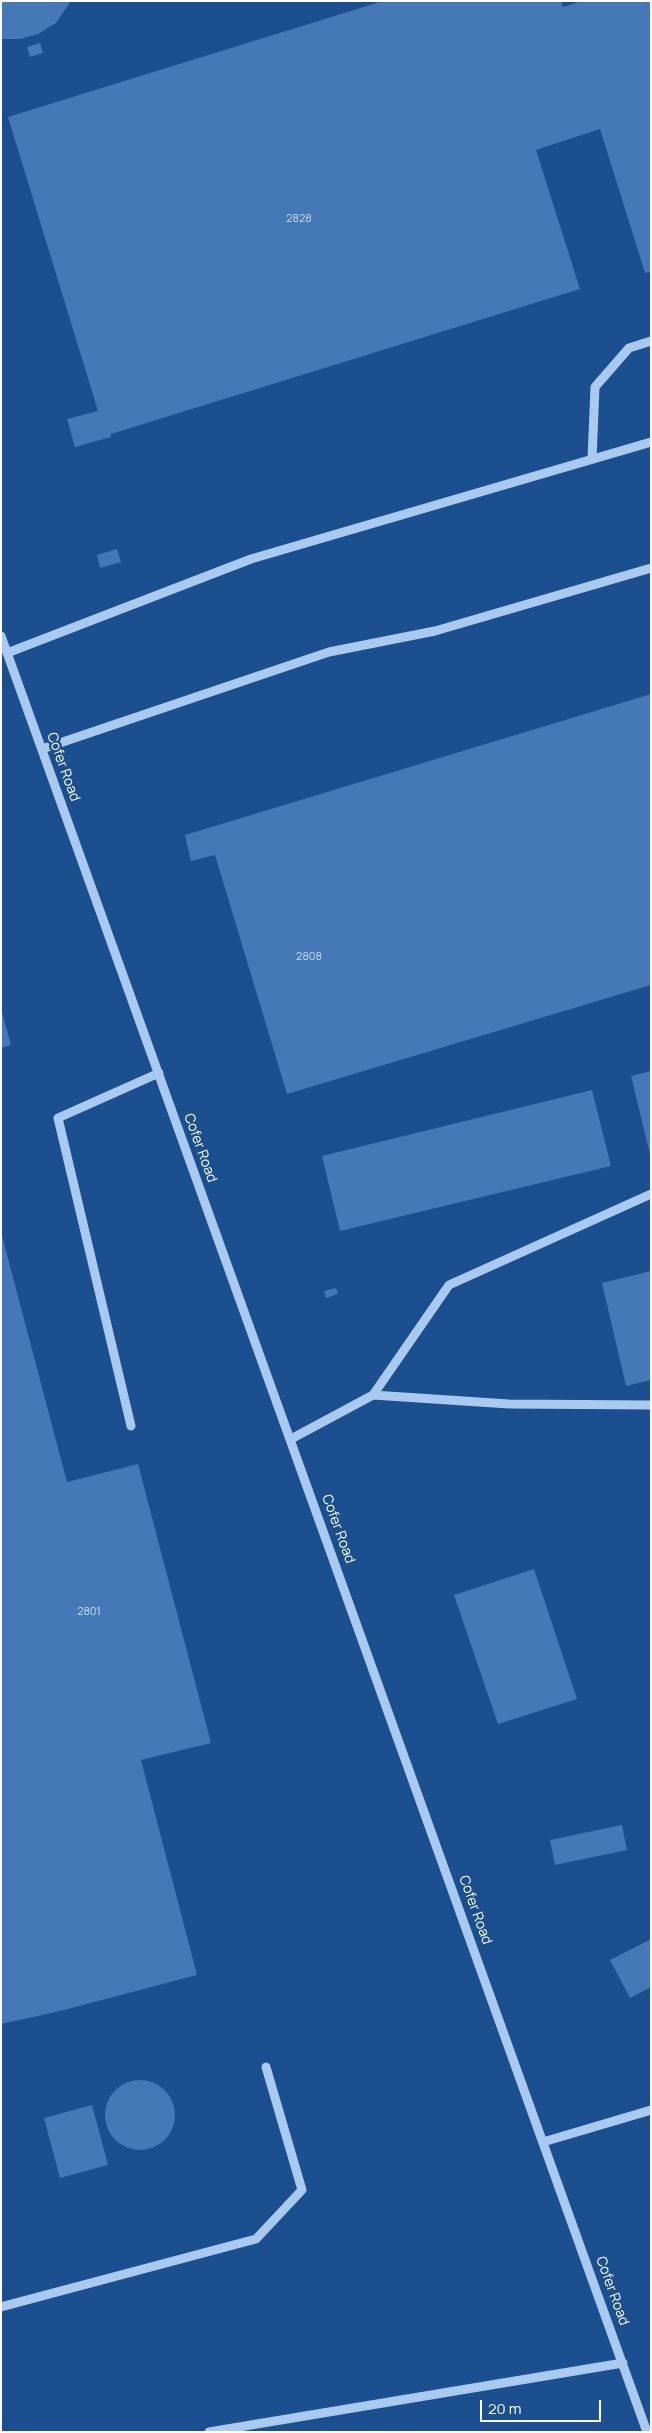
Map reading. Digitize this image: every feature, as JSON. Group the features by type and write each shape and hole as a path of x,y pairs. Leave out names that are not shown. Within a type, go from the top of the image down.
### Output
{"street":[{"path":"592,459 595,388 629,348 651,341"},
{"path":"7,653 251,559 651,442"},
{"path":"42,749 329,652 435,631 651,568"},
{"name":"Cofer Road","path":"1,636 648,2432"},
{"path":"131,1426 58,1118 159,1073"},
{"path":"290,1439 373,1395 449,1284 651,1194"},
{"path":"373,1395 509,1404 651,1405"},
{"path":"1,2307 256,2239 302,2190 266,2066"},
{"path":"544,2142 651,2110"},
{"path":"209,2432 623,2363"}],"building":[{"path":"1,1 71,1 56,23 38,34 20,39 1,39"},
{"path":"383,1 561,1 563,7 582,1 651,1 651,272 645,273 600,129 536,150 580,289 111,434 111,437 75,447 67,419 98,411 8,117"},
{"path":"40,43 43,53 30,57 27,47"},
{"path":"117,549 121,562 100,568 97,555"},
{"path":"651,694 651,985 287,1094 215,855 191,861 185,835"},
{"path":"1,1009 11,1045 1,1048"},
{"path":"651,1071 651,1154 650,1154 631,1076"},
{"path":"592,1090 611,1166 340,1231 322,1156"},
{"path":"1,1232 67,1482 138,1464 211,1743 141,1760 197,1975 60,2011 1,2024"},
{"path":"651,1271 651,1380 626,1386 602,1283"},
{"path":"336,1288 338,1294 326,1298 324,1291"},
{"path":"534,1569 577,1699 498,1724 454,1595"},
{"path":"622,1825 627,1850 555,1865 550,1840"},
{"path":"651,1939 651,1987 630,1998 610,1960"},
{"path":"140,2080 153,2083 165,2090 172,2102 175,2115 172,2128 165,2140 153,2147 140,2150 127,2147 115,2140 108,2128 105,2115 108,2102 115,2090 127,2083"},
{"path":"92,2105 108,2165 60,2178 44,2118"}]}
